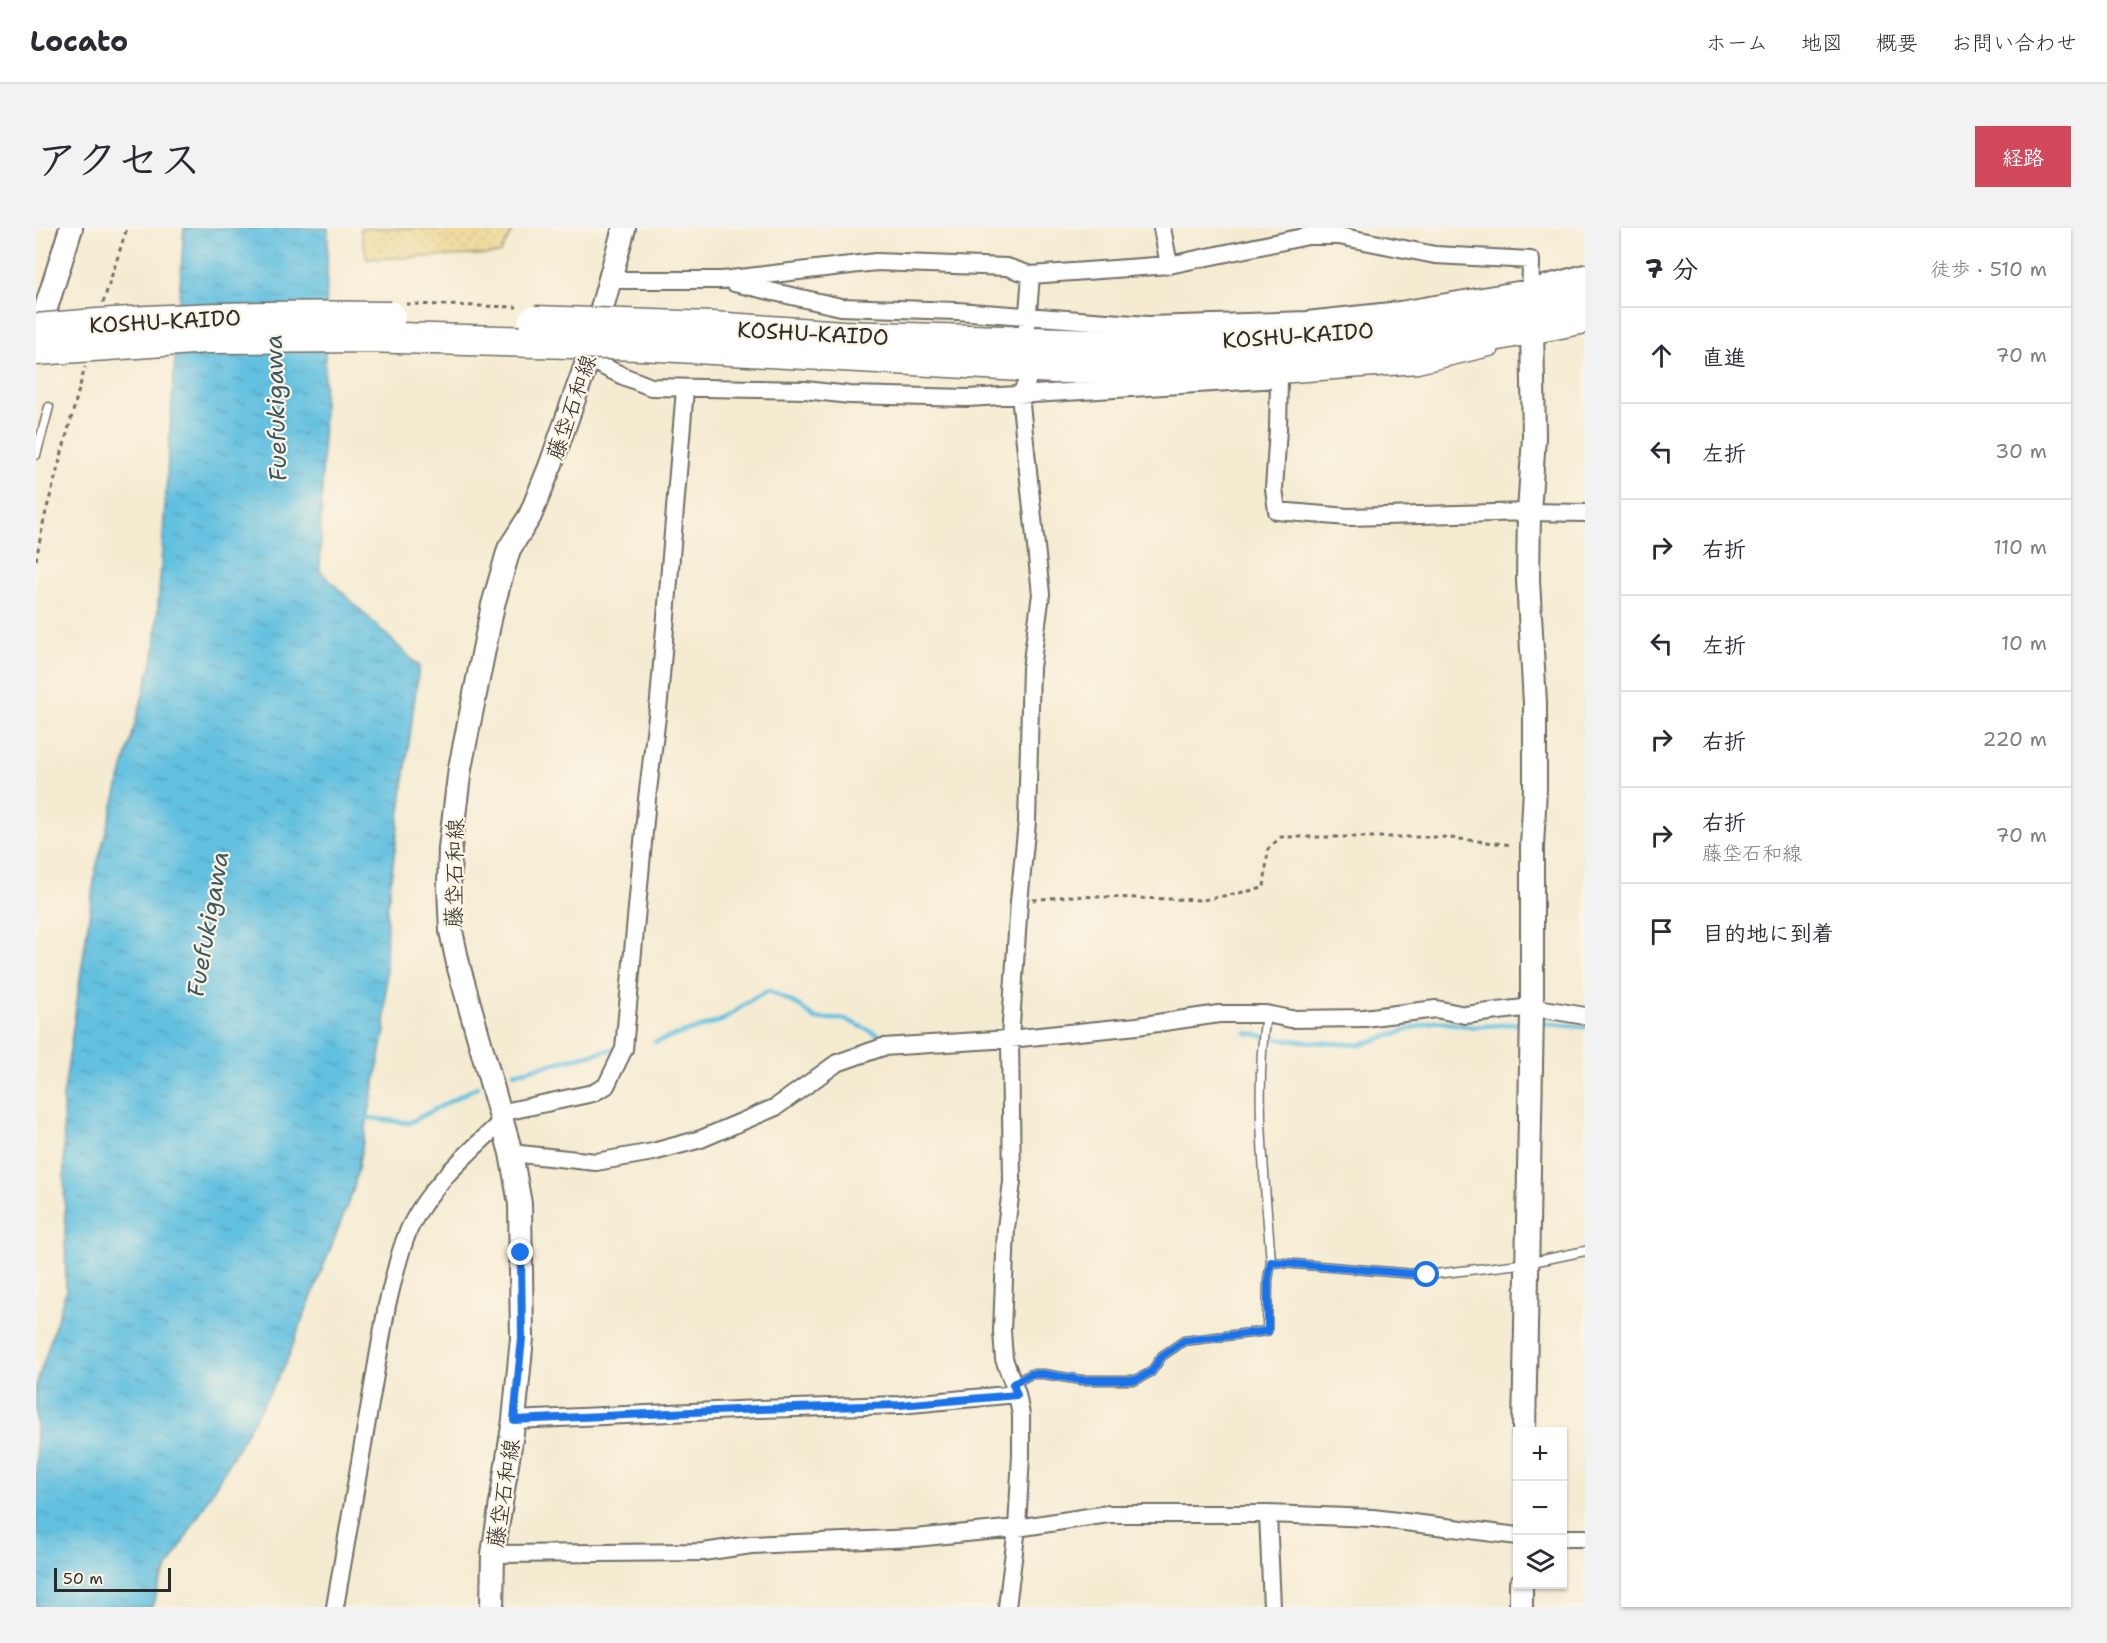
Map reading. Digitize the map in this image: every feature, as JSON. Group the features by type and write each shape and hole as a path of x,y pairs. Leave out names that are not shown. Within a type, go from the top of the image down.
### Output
{"highway":[{"name":"KOSHU-KAIDO","path":"1532,325 1585,290"},
{"name":"KOSHU-KAIDO","path":"36,327 208,317 309,315 646,324 712,338"},
{"name":"KOSHU-KAIDO","path":"36,350 207,338 607,344 712,338 843,336 1154,346 1386,328 1532,325 1585,318"}],"main road":[{"path":"36,327 58,228"},
{"path":"36,340 42,294 71,228"},
{"name":"藤垈石和線","path":"492,1607 493,1554 514,1420 522,1338 520,1204 511,1153 469,1008 451,931 449,887 451,838 460,768 493,605 509,549 530,516 588,358 624,228"},
{"path":"1524,1427 1532,1018 1532,847 1535,788 1535,703 1528,580 1528,512 1534,437 1532,325"},
{"path":"1521,1589 1521,1607"}],"street":[{"path":"1162,228 1169,265"},
{"path":"611,280 722,280 876,262 1007,267 1031,275 1169,265 1308,236 1339,232 1436,255 1531,261 1532,325"},
{"path":"1532,325 1585,273"},
{"path":"1027,323 1031,275"},
{"path":"722,280 842,307 1027,323 1148,325 1307,320 1401,310 1532,325"},
{"path":"588,358 651,387 805,390 850,395 968,398 1023,389 1279,379 1274,489 1277,511 1348,517 1528,512 1585,513"},
{"path":"334,1607 387,1305 398,1259 411,1225 436,1187 501,1115 593,1093 606,1086 624,1048 647,799 660,700 685,389"},
{"path":"1007,1607 1017,1528 1021,1415 1015,1389 1004,1359 1002,1331 1006,1228 1012,1182 1010,1040 1027,822 1031,668 1041,594 1023,389"},
{"path":"511,1153 596,1162 652,1152 701,1139 776,1107 837,1063 883,1047 1010,1040 1219,1014 1265,1020 1364,1018 1436,1009 1465,1015 1532,1018 1585,1016"},
{"path":"514,1420 900,1405 1015,1389"},
{"path":"493,1554 703,1552 751,1545 915,1538 1017,1528 1108,1514 1268,1514 1372,1518 1513,1535"},
{"path":"1268,1514 1272,1607"},
{"path":"1567,1538 1585,1538"}],"lane":[{"path":"1279,379 1418,369 1503,348"},
{"path":"36,456 49,407"},
{"path":"1015,1389 1031,1374 1081,1380 1136,1380 1151,1372 1162,1356 1184,1341 1268,1331 1268,1280 1271,1262 1261,1091 1265,1020"},
{"path":"1271,1262 1427,1275 1528,1263 1585,1251"}],"path":[{"path":"102,307 127,228"},
{"path":"36,560 44,519 87,363"},
{"path":"1019,902 1069,896 1203,900 1264,888 1269,849 1281,837 1442,837 1532,847"}],"sand":[{"path":"360,228 514,228 500,254 367,259"}],"water":[{"name":"Fuefukigawa","path":"184,228 328,228 320,571 419,666 387,910 385,1031 354,1188 284,1368 161,1580 152,1607 36,1607 36,1386 66,1291 63,1098 96,868 155,651"}],"waterway":[{"path":"655,1042 723,1020 755,997 769,991 800,1006 815,1019 845,1019 892,1041"},
{"path":"1247,1033 1285,1040 1359,1045 1436,1021 1472,1027 1525,1023"},
{"path":"1537,1023 1585,1027"},
{"path":"514,1073 618,1048"},
{"path":"363,1117 409,1123 477,1087"}],"route":[{"path":"521,1253 522,1338 514,1420 900,1405 1017,1395 1013,1384 1031,1374 1081,1380 1136,1380 1151,1372 1162,1356 1184,1341 1268,1331 1268,1280 1271,1262 1427,1275"}]}
